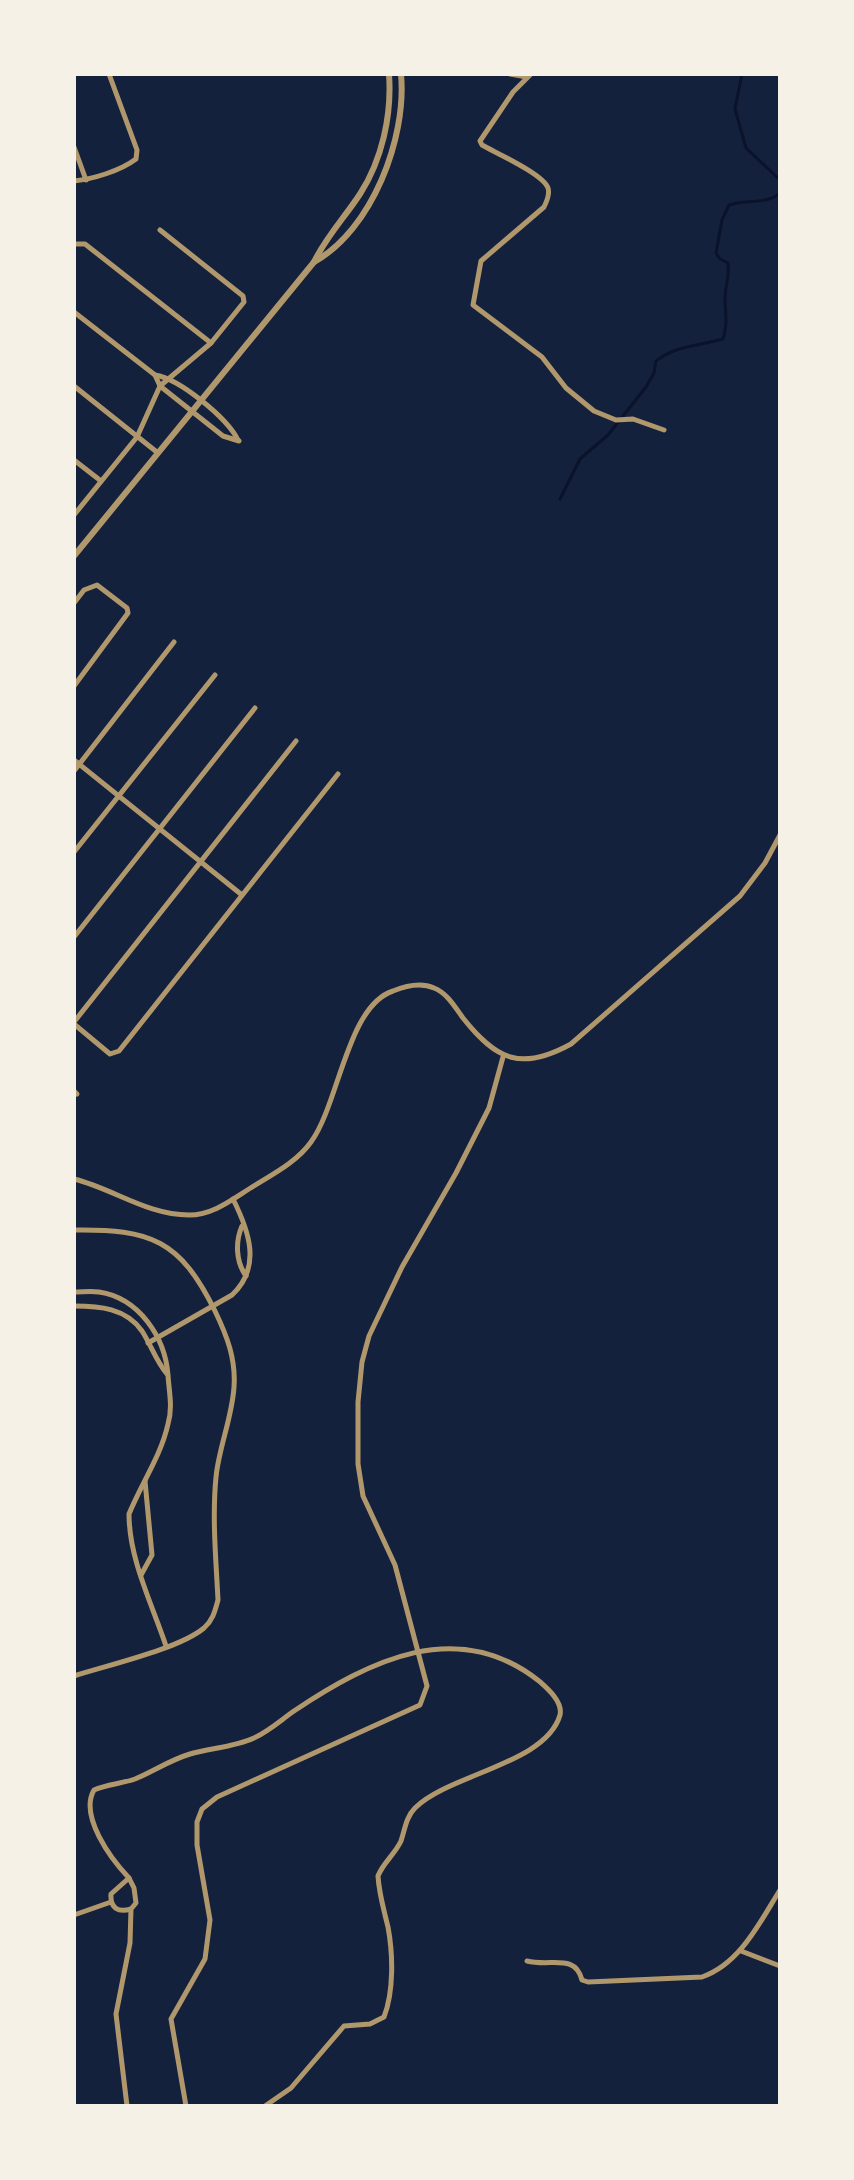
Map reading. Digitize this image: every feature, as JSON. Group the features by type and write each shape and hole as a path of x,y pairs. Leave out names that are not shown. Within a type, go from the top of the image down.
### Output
{"street":[{"path":"74,181 86,180 136,159 137,150 109,74"},
{"path":"74,556 314,262 323,244 361,193 374,168 388,117 389,74"},
{"path":"314,262 332,252 372,199 385,173 400,118 401,74"},
{"path":"510,74 530,76"},
{"path":"530,76 513,92 480,141 541,178 548,188 548,197 544,207 481,261 473,305 542,357 566,388 594,411 619,421 633,419 664,430"},
{"path":"74,147 86,180"},
{"path":"74,515 137,437 160,386 211,343 244,302 243,296 160,230"},
{"path":"75,243 85,244 211,343"},
{"path":"74,312 155,375 160,386 223,436 239,441 231,426 169,377 155,375"},
{"path":"74,386 158,453"},
{"path":"74,460 101,481"},
{"path":"74,603 89,586 97,585 127,608 128,613 74,686"},
{"path":"74,771 77,762 174,642"},
{"path":"74,852 215,675"},
{"path":"74,937 255,708"},
{"path":"296,741 74,1023 110,1054 115,1055 338,774"},
{"path":"77,762 242,895"},
{"path":"74,1179 152,1210 192,1215 215,1210 293,1161 312,1141 332,1100 362,1022 374,1001 389,992 419,985 435,988 448,998 481,1039 503,1057 529,1060 550,1056 571,1044 740,896 765,863 780,835"},
{"path":"186,2106 171,2019 205,1959 210,1920 197,1845 197,1822 202,1809 217,1797 420,1705 427,1686 395,1565 363,1496 358,1464 358,1402 362,1362 369,1336 402,1267 489,1108 503,1057"},
{"path":"148,1343 232,1295 240,1287 251,1266 249,1236 233,1199"},
{"path":"242,1225 238,1235 239,1265 246,1276"},
{"path":"74,1230 114,1229 135,1233 156,1240 176,1253 191,1268 213,1306 229,1340 234,1364 234,1388 216,1477 218,1600 214,1615 206,1626 181,1642 74,1676"},
{"path":"74,1292 99,1292 130,1304 152,1327 168,1362 169,1421 129,1514 129,1527 141,1575 166,1646"},
{"path":"74,1306 97,1306 129,1317 141,1329 168,1375"},
{"path":"141,1575 152,1555 145,1480"},
{"path":"129,1878 111,1894 115,1909 123,1912 136,1903 136,1895 129,1878 91,1816 89,1798 94,1790 129,1781 190,1754 253,1739 353,1674 417,1650 457,1649 509,1663 545,1686 558,1702 560,1713 550,1732 519,1756 464,1779 414,1809 397,1848 378,1876 388,1927 390,1965 389,1997 384,2017 370,2024 344,2026 297,2082 265,2106"},
{"path":"527,1961 538,1964 572,1963 579,1969 582,1980 588,1982 694,1980 709,1975 741,1951 780,1890"},
{"path":"74,1915 111,1902"},
{"path":"127,2106 116,2014 130,1943 131,1909"},
{"path":"741,1951 780,1966"}],"waterway":[{"path":"742,74 735,109 746,148 780,180"},
{"path":"560,499 580,459 608,435 646,387 654,373 656,361 680,349 723,339 728,263 716,253 722,220 729,205 769,199 780,193"}]}
